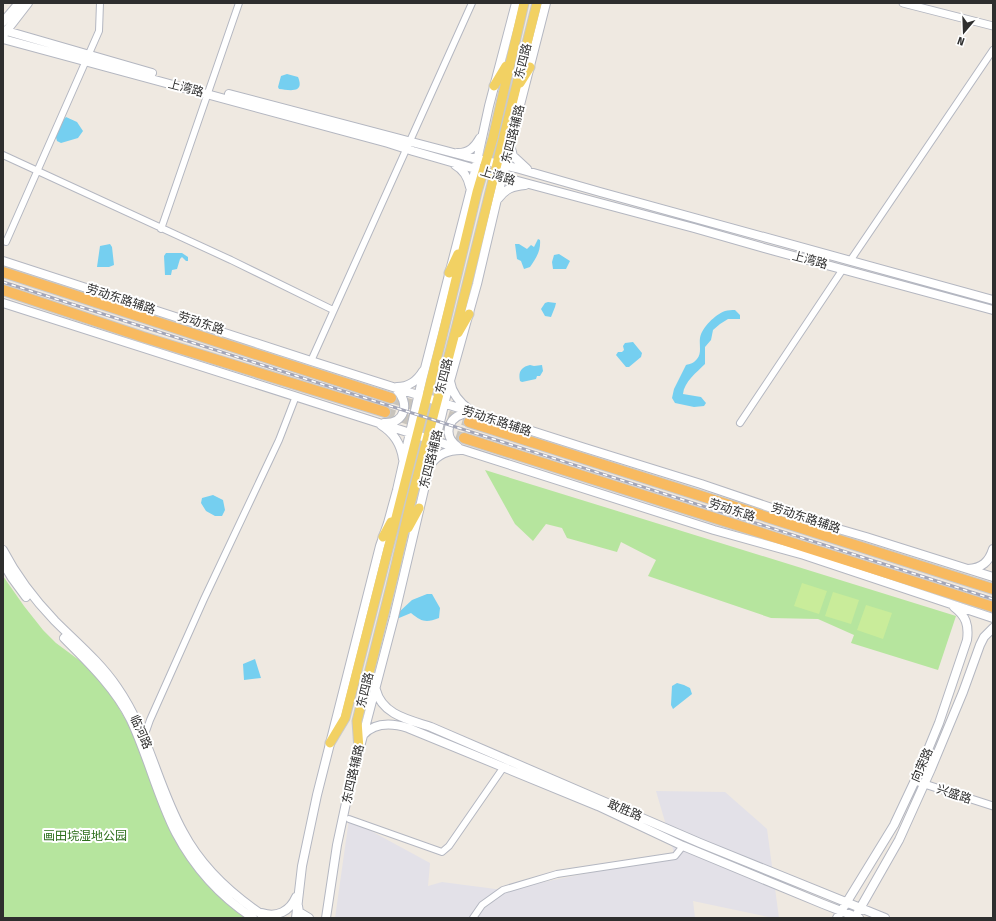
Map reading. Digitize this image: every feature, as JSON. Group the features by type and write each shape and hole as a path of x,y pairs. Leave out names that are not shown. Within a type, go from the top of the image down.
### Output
{"highway":[{"name":"劳动东路","path":"3,272 390,398"},
{"path":"3,290 151,339 386,412"},
{"name":"劳动东路","path":"474,417 993,589"},
{"name":"劳动东路","path":"464,438 993,607"}],"main road":[{"path":"3,22 19,3"},
{"path":"4,34 28,3"},
{"path":"454,153 465,153 473,148 479,141 483,132 516,3"},
{"name":"东四路","path":"330,743 345,718 404,486 407,460 422,397 466,238 472,214 479,170 500,108 524,3"},
{"name":"东四路","path":"359,749 357,721 421,462 432,439 441,403 448,358 498,176 508,123 537,3"},
{"name":"东四路辅路","path":"501,164 510,144 546,3"},
{"name":"上湾路","path":"4,34 388,143 454,153 501,164 993,300"},
{"path":"494,86 510,60"},
{"path":"515,93 530,67"},
{"path":"508,123 513,156 527,169 535,173"},
{"path":"482,160 483,132"},
{"name":"上湾路","path":"408,145 447,161 498,176 993,310"},
{"path":"447,161 460,167 466,175 470,190 472,214"},
{"path":"422,397 426,365 449,273 470,190 479,170"},
{"name":"东四路辅路","path":"441,403 450,381 469,314 496,206 498,176"},
{"path":"496,206 505,191 514,187 531,185"},
{"path":"449,273 466,238"},
{"name":"劳动东路辅路","path":"3,261 441,403 474,417 716,488 807,520 866,537 993,578"},
{"path":"3,303 471,451 714,530 804,555 993,618"},
{"path":"452,345 469,314"},
{"path":"448,358 452,389 474,417"},
{"path":"392,387 401,387 412,384 419,377 426,365"},
{"path":"381,423 391,423 398,419 403,413 405,406 404,399 392,387"},
{"path":"459,448 451,439 449,427 455,417 462,414 474,417"},
{"path":"370,419 392,434 407,460"},
{"name":"东四路辅路","path":"326,916 343,818 359,749 376,689 429,468 432,439"},
{"path":"429,468 437,457 448,451 471,451"},
{"path":"296,918 307,840 330,743 383,537 407,460 416,453 420,456 421,462"},
{"path":"383,537 398,508"},
{"path":"402,538 419,508"},
{"path":"968,569 978,568 986,563 993,548"},
{"name":"临河路","path":"3,550 15,572 37,602 102,668 128,702 144,736 176,818 190,845 197,856 254,914"},
{"name":"临河路","path":"3,563 15,583 32,604 94,668 120,702 141,744 176,833 184,848 218,891 234,905 267,918"},
{"name":"向荣路","path":"839,915 894,825 916,779 939,724 967,640 968,632 966,620 952,605"},
{"name":"向荣路","path":"856,918 860,908 899,840 926,782 963,692 980,644 984,637 993,628"},
{"name":"敢胜路","path":"376,689 382,704 393,713 431,727 700,843 885,918"},
{"name":"敢胜路","path":"363,736 368,730 388,724 400,726 428,736 598,806 839,915 856,918"},
{"path":"254,914 270,915 282,913 291,906 300,886"},
{"path":"298,906 299,912 309,918"}],"street":[{"path":"3,241 6,242 99,31 100,3"},
{"path":"161,228 239,3"},
{"path":"310,361 472,3"},
{"path":"903,3 993,26"},
{"path":"919,3 993,22"},
{"path":"850,261 993,50"},
{"path":"3,155 238,264 333,310"},
{"path":"740,423 843,269"},
{"path":"144,736 201,606 279,440 296,396"},
{"path":"349,819 442,852 449,846 503,768"},
{"name":"兴盛路","path":"916,779 993,802"},
{"name":"兴盛路","path":"926,782 993,806"},
{"path":"473,918 482,905 503,890 557,874 675,856 684,846"}],"shaded area":[{"path":"656,791 725,792 767,829 779,918 693,901 695,918 335,918 349,819 430,863 428,886 442,882 503,890 675,856"}],"green space":[{"path":"485,470 956,616 938,670 851,643 854,635 818,619 771,618 648,576 656,560 621,542 617,552 567,538 562,528 546,524 533,541 515,524"},
{"name":"画田垸湿地公园","path":"3,576 43,630 56,643 87,666 110,693 127,722 193,866 224,901 246,918 3,918"},
{"path":"802,583 827,591 819,614 794,606"},
{"path":"833,592 859,600 851,624 825,616"},
{"path":"866,605 892,613 883,639 857,630"}],"water":[{"path":"287,74 298,77 300,82 298,89 279,89 278,87 281,76"},
{"path":"66,117 77,122 83,131 78,138 61,143 57,141 55,134"},
{"path":"538,239 540,240 540,248 538,254 530,267 524,269 521,261 517,259 515,244 519,244 527,249 531,245 534,247"},
{"path":"110,244 112,247 114,265 109,267 97,267 100,246"},
{"path":"166,253 182,253 188,257 188,261 182,257 177,269 172,270 171,275 165,275 164,256"},
{"path":"559,254 570,261 566,269 553,269 552,262 554,255"},
{"path":"545,303 556,303 551,317 545,316 541,309"},
{"path":"735,310 740,315 740,319 728,319 713,330 711,340 705,347 705,364 691,378 684,390 683,394 701,397 706,403 704,406 694,407 675,403 672,398 674,389 686,365 699,357 700,338 703,330 713,318 721,313"},
{"path":"633,342 642,353 641,357 629,367 626,367 616,355 618,352 622,352 624,350 623,346 625,343"},
{"path":"530,365 542,365 543,371 540,376 537,376 536,379 522,382 520,381 519,375 521,370"},
{"path":"213,495 223,500 225,510 222,516 215,516 206,511 201,503 202,498"},
{"path":"427,594 432,594 440,608 439,618 431,621 424,621 411,613 399,618 398,613 412,600"},
{"path":"255,659 261,678 244,680 243,664"},
{"path":"677,683 690,688 692,694 673,709 671,705 672,686"}],"tunnel":[{"path":"391,398 469,422"},
{"path":"385,412 464,438"}],"railway":[{"path":"3,282 993,599"}]}
